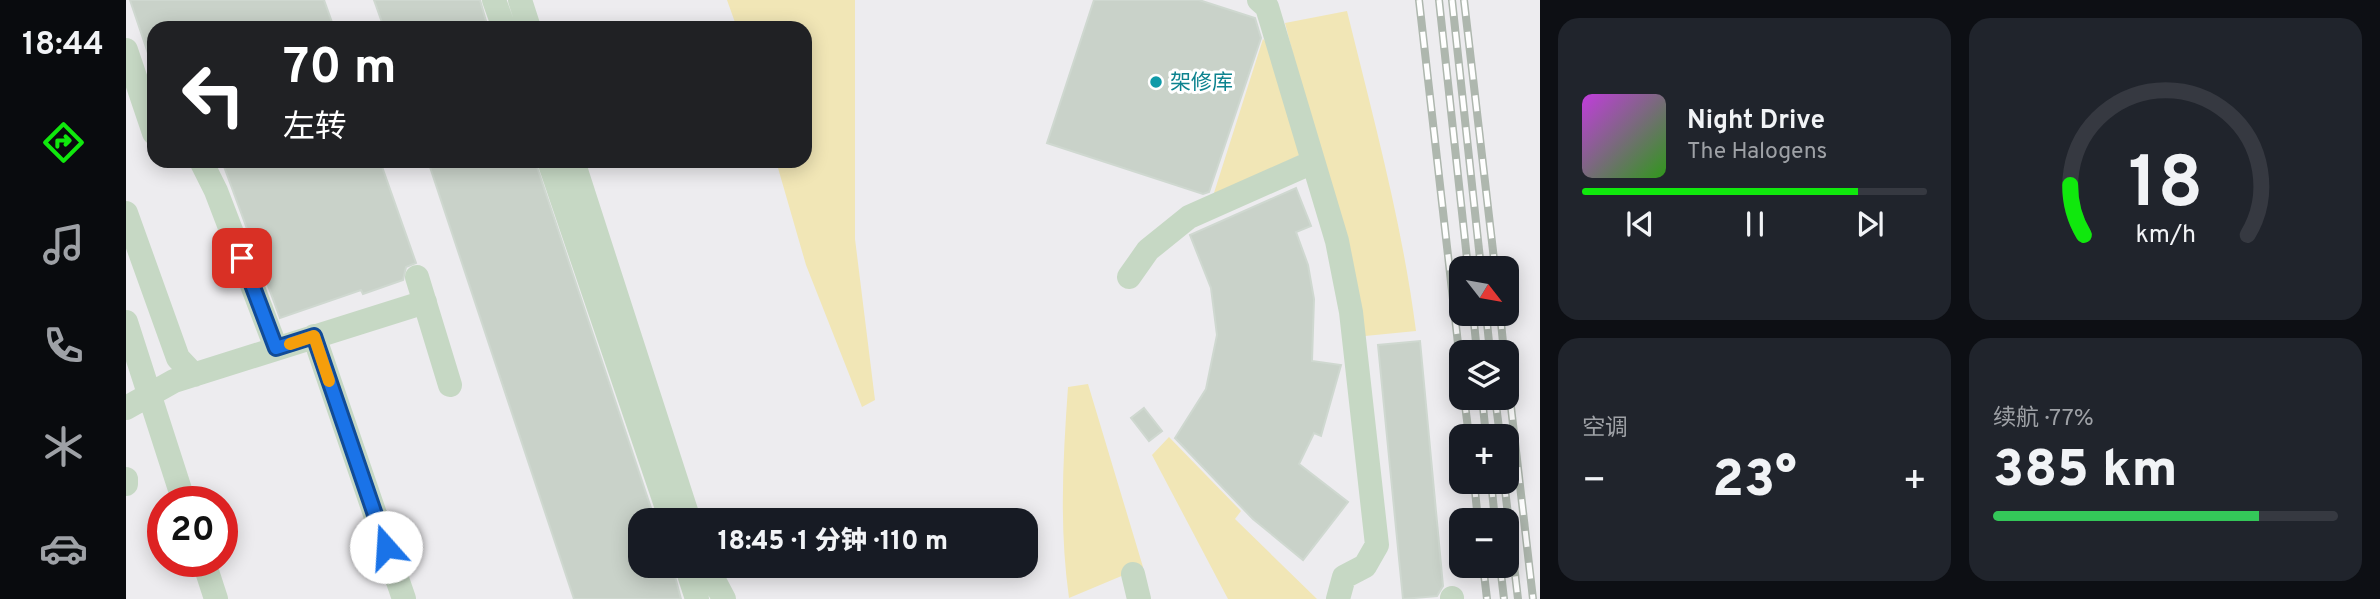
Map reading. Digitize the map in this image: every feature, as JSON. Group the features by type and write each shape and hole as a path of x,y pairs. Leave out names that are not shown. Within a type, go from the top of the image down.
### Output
{"lane":[{"path":"494,0 502,21"},
{"path":"520,0 527,21"},
{"path":"1259,0 1267,7 1337,241 1351,312 1377,545 1365,566 1344,577 1338,599"},
{"path":"126,50 147,112"},
{"path":"1129,277 1148,250 1189,217 1313,162"},
{"path":"204,168 216,191 276,348"},
{"path":"551,168 667,508"},
{"path":"575,168 685,508"},
{"path":"126,213 178,358 194,375"},
{"path":"417,277 450,385"},
{"path":"126,408 174,382 425,302"},
{"path":"126,323 179,486"},
{"path":"314,336 404,599"},
{"path":"1133,574 1139,599"},
{"path":"209,577 216,599"},
{"path":"691,578 698,599"},
{"path":"713,578 724,599"}],"shaded area":[{"path":"727,0 855,0 855,239 875,400 862,407 806,265 778,168 812,168 812,21 734,21"},
{"path":"1347,11 1395,210 1416,331 1365,336 1285,23"},
{"path":"1263,39 1267,43 1302,154 1213,196"},
{"path":"1088,384 1143,567 1069,598 1063,519 1068,387"},
{"path":"1169,437 1241,511 1235,519 1317,599 1228,599 1152,455"}],"building":[{"path":"130,0 324,0 332,21 147,21 147,50"},
{"path":"374,0 480,0 486,21 382,21"},
{"name":"架修库","path":"1094,0 1199,0 1255,18 1261,38 1209,192 1203,194 1047,143"},
{"path":"225,168 382,168 416,263 406,267 403,280 363,294 361,290 280,318"},
{"path":"430,168 537,168 651,508 628,508 628,578 675,578 681,599 574,599"},
{"path":"1296,188 1311,226 1296,232 1308,265 1314,299 1312,361 1341,365 1321,436 1314,433 1299,464 1348,502 1303,560 1253,519 1175,438 1206,389 1217,335 1211,288 1190,235"},
{"path":"1420,341 1443,586 1437,596 1403,599 1378,345"},
{"path":"1144,408 1162,431 1149,441 1131,418"}],"railway":[{"path":"1419,0 1458,340"},
{"path":"1439,0 1467,256"},
{"path":"1452,0 1480,256"},
{"path":"1464,0 1494,256"},
{"path":"1474,326 1476,340"},
{"path":"1487,326 1489,340"},
{"path":"1501,326 1503,340"},
{"path":"1466,410 1467,424"},
{"path":"1483,410 1485,424"},
{"path":"1497,410 1498,424"},
{"path":"1511,410 1533,599"},
{"path":"1475,494 1477,508"},
{"path":"1492,494 1494,508"},
{"path":"1506,494 1518,599"},
{"path":"1485,578 1487,599"},
{"path":"1502,578 1504,599"}],"slow traffic":[{"path":"290,344 314,336 329,381"}],"place":[{"name":"架修库","path":"1156,82"}],"route":[{"path":"242,258 276,348 314,336 386,547"}]}
